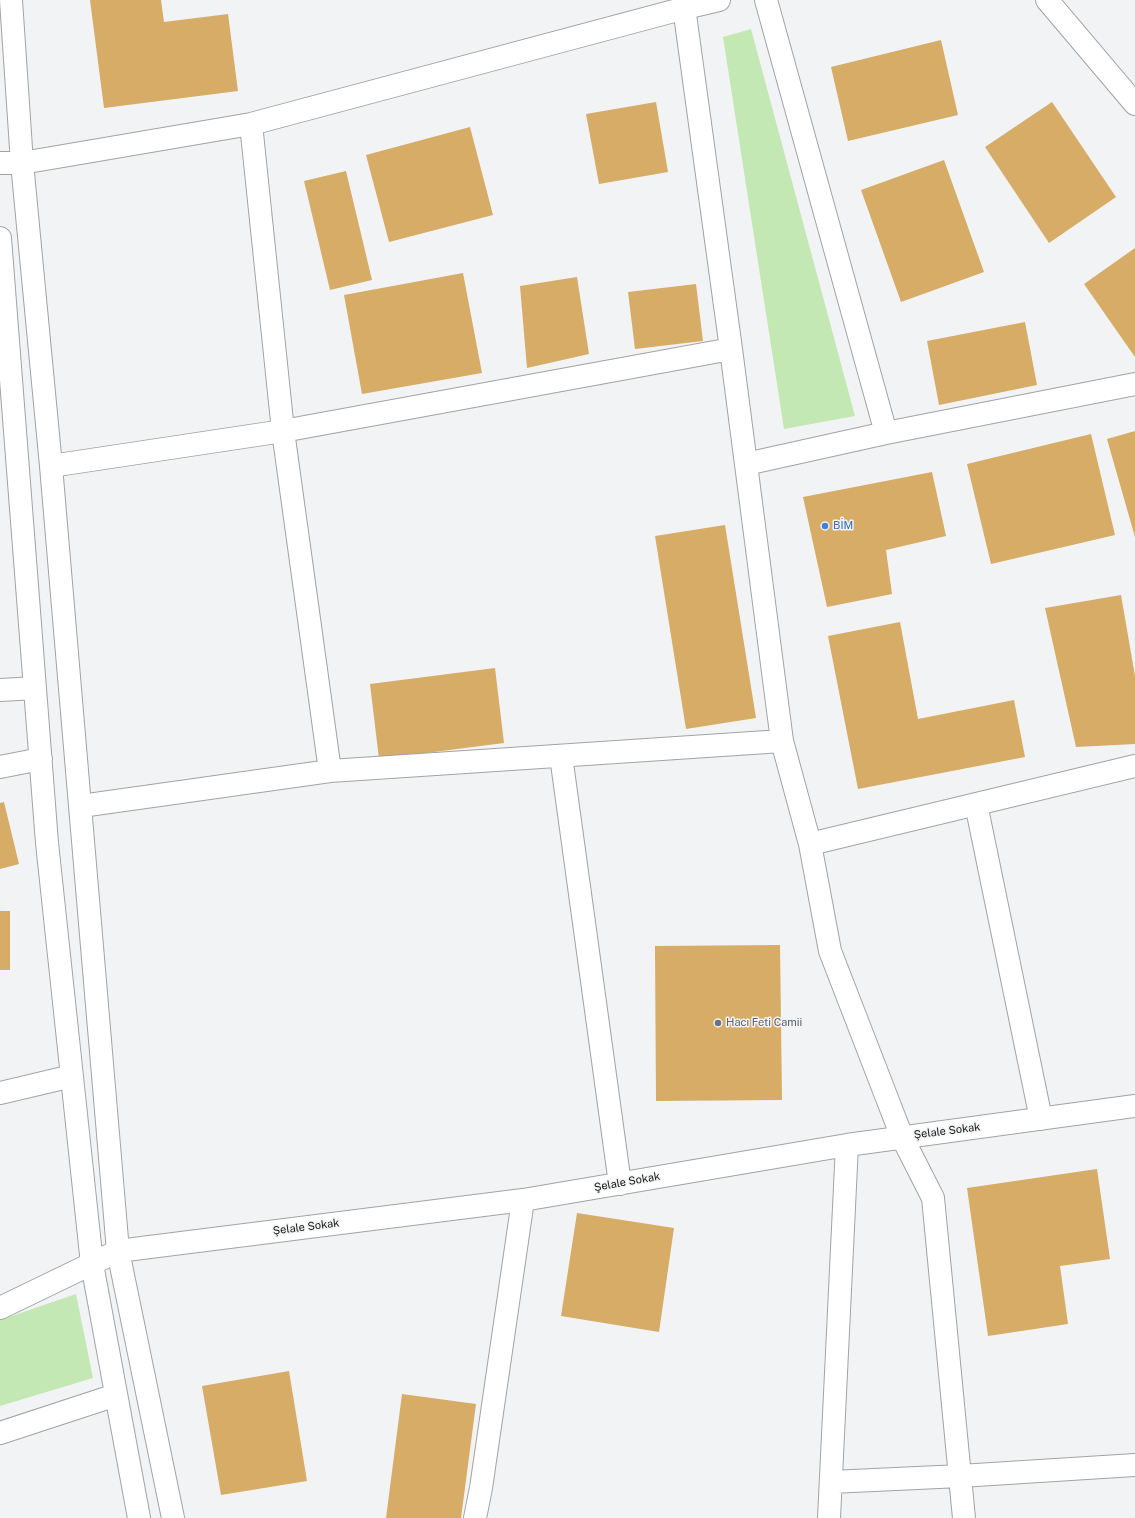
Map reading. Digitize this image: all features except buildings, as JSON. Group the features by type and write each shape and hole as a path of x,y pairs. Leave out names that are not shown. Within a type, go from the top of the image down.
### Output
{"street":[{"path":"11,0 22,163 51,466 118,1251 173,1518"},
{"path":"0,163 22,163 252,124 684,4 720,0"},
{"path":"766,0 886,433"},
{"path":"1047,0 1135,104"},
{"path":"684,4 782,741 810,844 830,950 902,1137 932,1198 964,1518"},
{"path":"252,124 283,431 330,771"},
{"path":"0,238 47,843 92,1264 139,1518"},
{"path":"51,466 283,431 731,349"},
{"path":"746,464 886,433 1135,384"},
{"path":"0,690 35,688"},
{"path":"81,806 330,771 782,741"},
{"path":"561,756 620,1184"},
{"path":"0,766 41,759"},
{"path":"810,844 1135,766"},
{"path":"976,804 1041,1119"},
{"path":"0,1093 72,1076"},
{"name":"Şelale Sokak","path":"0,1308 118,1251 523,1200 847,1145 1135,1106"},
{"path":"829,1518 847,1145"},
{"path":"474,1518 482,1481 523,1200"},
{"path":"0,1433 116,1395"},
{"path":"830,1482 960,1476 1135,1465"}],"green space":[{"path":"751,29 855,416 784,429 723,37"},
{"path":"76,1294 93,1378 0,1406 0,1320"}],"place":[{"name":"BİM","path":"825,526"},
{"name":"Hacı Feti Camii","path":"718,1023"}]}
